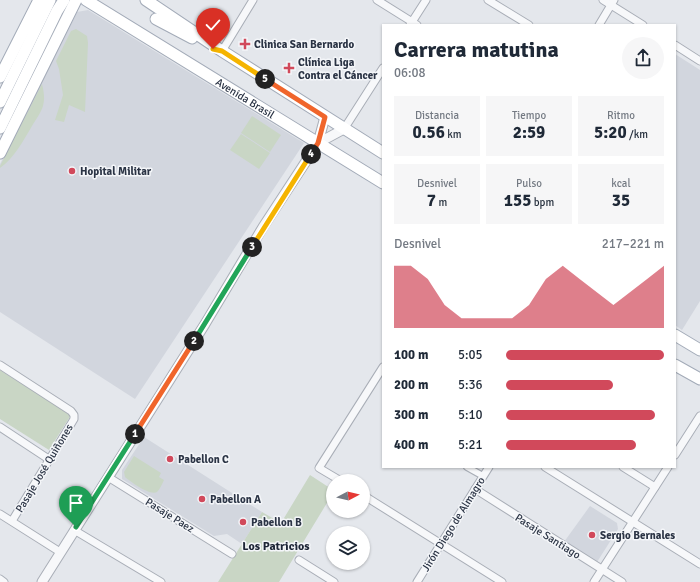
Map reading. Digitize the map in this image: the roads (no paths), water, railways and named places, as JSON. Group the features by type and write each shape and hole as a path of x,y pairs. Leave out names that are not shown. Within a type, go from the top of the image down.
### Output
{"main road":[{"path":"0,77 39,0"},
{"path":"0,102 50,0"},
{"path":"0,128 57,11 64,0"},
{"path":"0,153 76,0"},
{"name":"Avenida Brasil","path":"86,0 382,182"},
{"path":"146,0 222,51 382,152"},
{"path":"156,19 213,49 222,51"},
{"path":"169,42 203,72"},
{"path":"676,336 700,350"},
{"path":"676,366 700,380"}],"street":[{"path":"222,51 253,0"},
{"path":"377,0 413,24 426,0"},
{"path":"488,0 527,24"},
{"path":"603,0 613,2 642,24"},
{"path":"600,24 613,2"},
{"path":"676,46 700,61"},
{"path":"318,143 344,129 382,70"},
{"path":"44,581 60,552 318,143 325,117"},
{"name":"Pasaje José Quiñones","path":"0,365 71,411 74,415 74,419 12,521"},
{"path":"329,474 319,468 382,369"},
{"path":"676,453 700,416"},
{"path":"0,427 50,460"},
{"path":"469,468 483,476"},
{"name":"Jirón Diego de Almagro","path":"417,582 488,468"},
{"path":"547,468 700,564"},
{"path":"625,468 655,487"},
{"path":"594,582 667,468"},
{"name":"Pasaje Paez","path":"108,477 232,554"},
{"name":"Pasaje Santiago","path":"475,489 622,582"},
{"path":"370,499 502,582"},
{"path":"0,514 60,552"},
{"path":"74,530 162,582"},
{"path":"299,560 334,582"},
{"path":"0,579 4,582"}],"place":[{"name":"Clinica San Bernardo","path":"245,44"},
{"name":"Clínica Liga Contra el Cáncer","path":"289,68"},
{"name":"Hopital Militar","path":"72,171"},
{"name":"Pabellon C","path":"170,459"},
{"name":"Pabellon A","path":"202,499"},
{"name":"Pabellon B","path":"243,522"},
{"name":"Sergio Bernales","path":"592,535"}],"district":[{"name":"Los Patricios","path":"276,546"}]}
